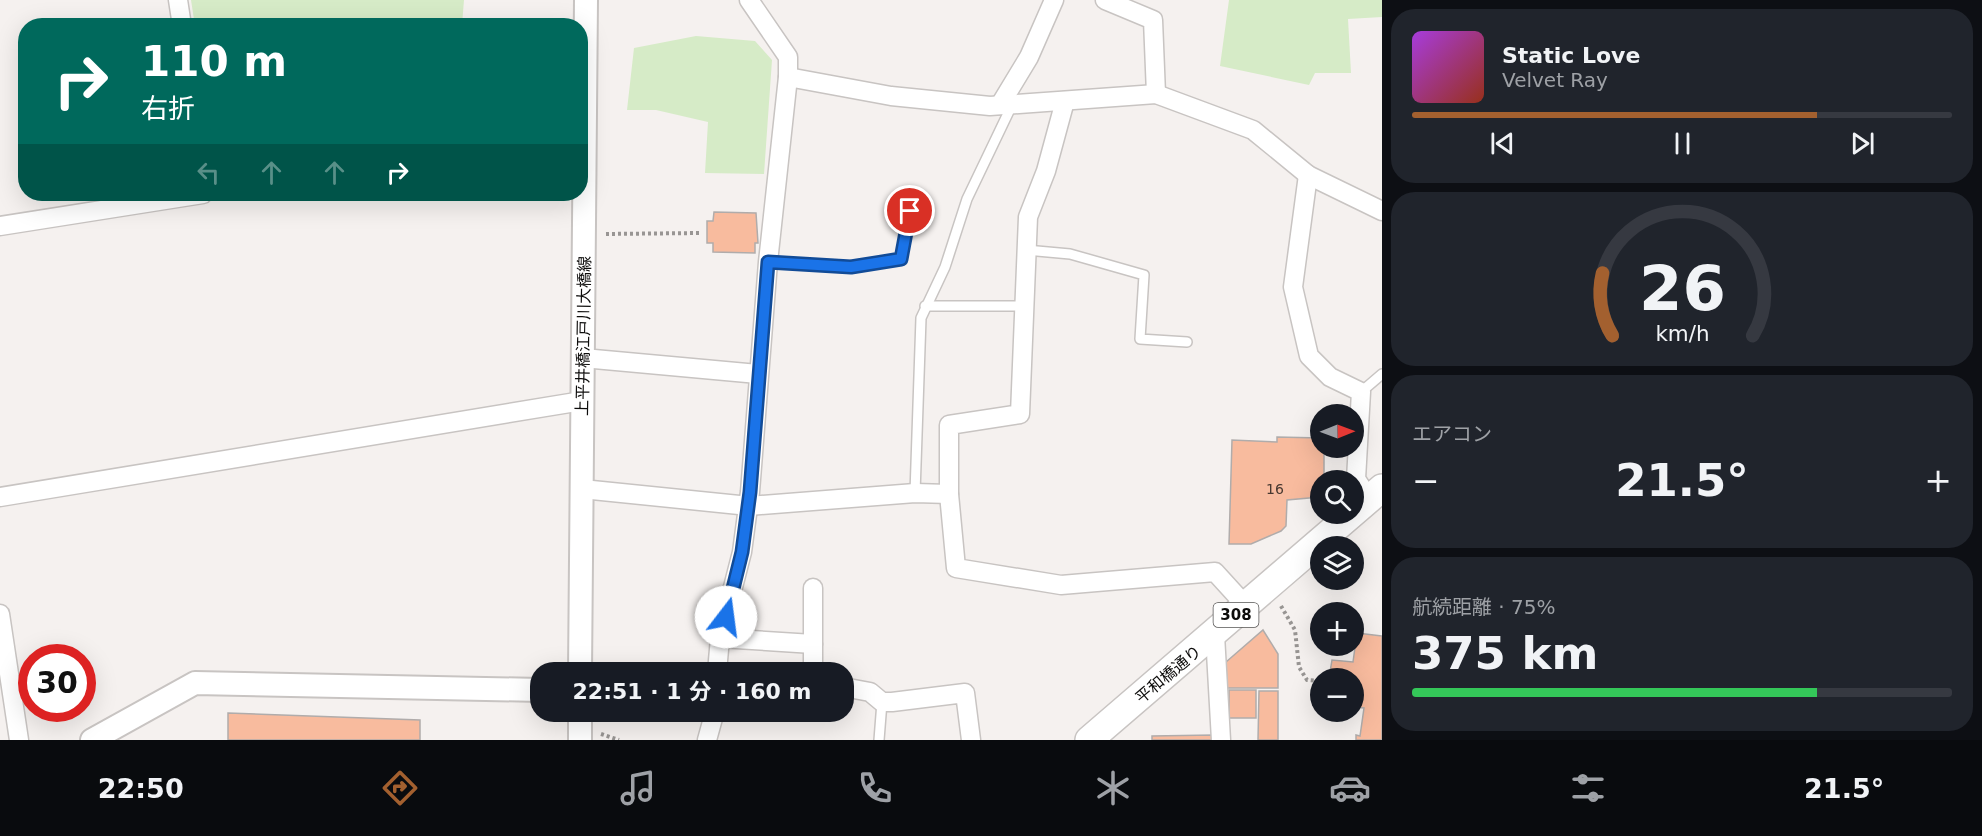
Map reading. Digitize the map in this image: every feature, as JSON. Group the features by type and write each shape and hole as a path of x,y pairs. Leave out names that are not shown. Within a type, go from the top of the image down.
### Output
{"main road":[{"name":"平和橋通り","path":"1089,740 1215,635 1376,494"}],"street":[{"path":"178,0 181,18"},
{"name":"上平井橋江戸川大橋線","path":"585,18 586,0"},
{"path":"718,662 720,638 742,552 749,506 768,262 788,77 788,57 749,0"},
{"path":"1006,105 1054,0"},
{"path":"1105,0 1153,20 1156,94"},
{"path":"788,77 891,96 1006,105 1156,94 1253,130 1308,175 1382,211"},
{"path":"1065,100 1046,171 1028,217 1020,414 950,425 949,494 956,568 1061,585 1215,572 1246,606"},
{"path":"1308,175 1293,287 1309,356 1330,376 1361,392 1356,479 1376,494"},
{"path":"0,226 159,201"},
{"name":"上平井橋江戸川大橋線","path":"580,662 583,201"},
{"path":"583,358 759,374"},
{"path":"0,497 582,400"},
{"path":"582,489 749,506 915,493 949,494"},
{"path":"813,588 813,662"},
{"path":"1,624 19,740"},
{"path":"1215,635 1221,740"},
{"path":"720,638 813,644"},
{"path":"92,740 195,683 530,690"},
{"path":"854,689 870,693 882,702 965,693 971,740"},
{"path":"580,722 580,740"},
{"path":"707,740 712,722"}],"lane":[{"path":"915,493 921,318 945,267 968,199 1006,105"},
{"path":"768,262 851,267 901,259 910,211"},
{"path":"1026,250 1070,254 1144,275 1140,339 1187,342"},
{"path":"926,306 1023,306"},
{"path":"1361,392 1382,374"},
{"path":"879,740 882,702"}],"path":[{"path":"584,234 699,233"},
{"path":"1281,605 1295,630 1299,667 1307,680 1310,680"}],"green space":[{"path":"191,0 464,0 463,18 194,18"},
{"path":"1229,0 1382,0 1382,17 1348,19 1351,73 1315,73 1309,85 1220,66"},
{"path":"696,36 755,41 772,60 764,174 705,173 708,122 656,110 627,110 634,48"}],"building":[{"path":"714,212 756,213 758,243 755,243 755,253 713,252 713,243 707,243 707,221 713,221"},
{"path":"1277,437 1310,438 1310,458 1324,458 1324,470 1310,470 1310,498 1287,500 1286,526 1281,531 1251,544 1229,544 1232,440 1277,442"},
{"path":"1263,630 1278,654 1278,688 1227,688 1226,662"},
{"path":"1364,634 1382,636 1382,740 1356,740 1356,735 1360,736 1362,722 1364,722 1364,668 1331,668 1332,660 1353,662 1354,656 1364,656"},
{"path":"1229,690 1256,690 1256,718 1229,718"},
{"path":"1259,691 1278,691 1278,740 1258,740"},
{"path":"228,713 420,720 420,740 228,740"},
{"path":"1213,735 1213,740 1152,740 1152,736"}],"route":[{"path":"726,617 742,552 750,492 768,262 851,267 901,259 910,211"}]}
